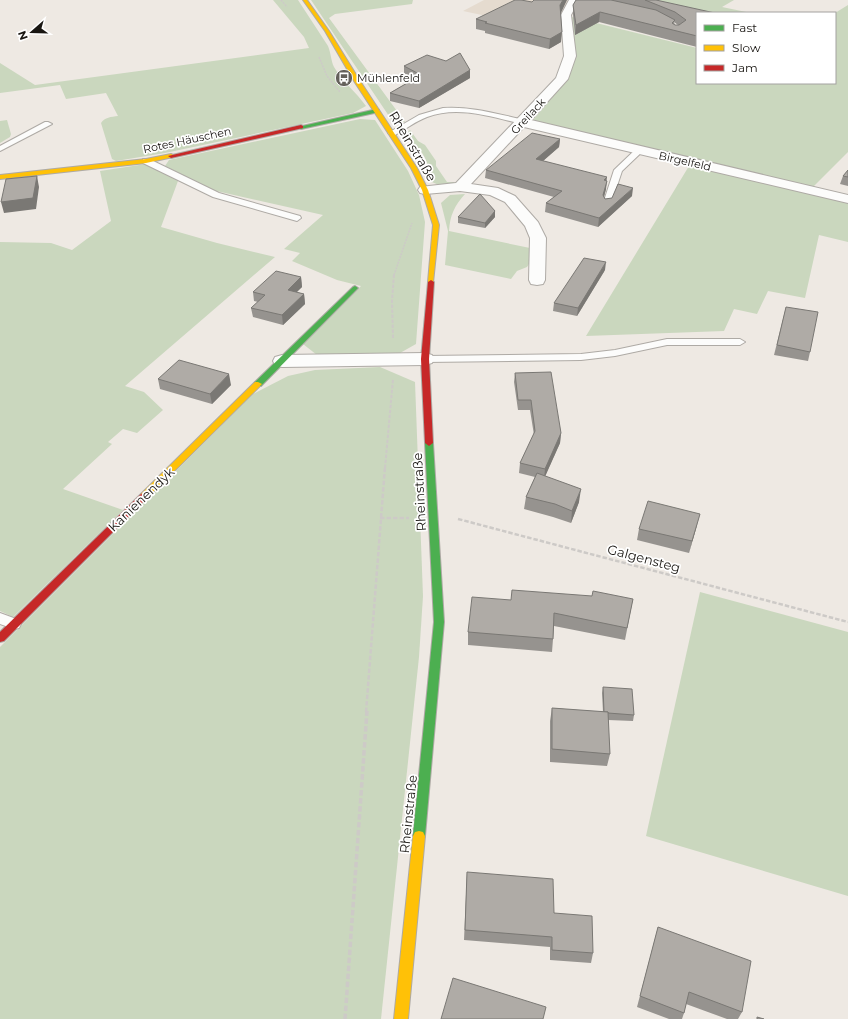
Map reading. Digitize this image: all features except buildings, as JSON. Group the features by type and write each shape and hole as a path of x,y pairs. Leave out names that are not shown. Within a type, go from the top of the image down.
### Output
{"main road":[{"name":"Rheinstraße","path":"305,0 414,168 425,190 436,225 426,358 439,622 401,1019"},
{"name":"Rotes Häuschen","path":"0,177 146,161 377,111"},
{"name":"Kanienendyk","path":"0,638 282,361 354,288"}],"street":[{"name":"Greilack","path":"460,186 562,79 570,56 566,15 576,1"},
{"name":"Birgelfeld","path":"522,122 848,200"},
{"path":"425,190 460,186 493,191 510,199 532,225 538,238 537,280"},
{"path":"282,361 395,360 426,358"}],"lane":[{"path":"392,133 429,113 449,109 469,109 522,122"},
{"path":"0,149 48,124"},
{"path":"607,204 618,170 640,150"},
{"path":"146,161 216,195 297,218"},
{"path":"426,358 581,357 615,353 667,342 740,342"},
{"path":"0,618 14,624"}],"path":[{"path":"345,1019 380,518 395,360 391,287 397,262 410,236 412,217"},
{"name":"Galgensteg","path":"434,517 462,520 848,622"}],"shaded area":[{"path":"484,0 569,0 561,16 563,36 537,30 519,23 463,11"}],"green space":[{"path":"273,0 298,0 328,46 334,67 366,106 353,113 165,153 116,161 112,159 101,123 106,118 118,116 106,93 66,99 60,85 0,93 0,63 35,85 309,48 304,37"},
{"path":"311,0 413,0 412,4 335,14 329,18 405,122 393,122"},
{"path":"607,0 734,0 722,7 746,12 696,13"},
{"path":"848,5 848,152 812,188 531,122 568,79 575,55 572,17 696,48 696,84 836,84 836,12"},
{"path":"360,119 375,120 408,171 419,195 425,222 416,344 400,353 317,355 303,344 361,286 337,280 292,261 300,253 284,249 323,215 212,190 165,166 169,160"},
{"path":"7,120 11,134 10,137 0,143 0,121"},
{"path":"410,130 418,141 425,145 436,161 436,166 447,182 457,182 441,186 432,182 424,156 417,146 405,135"},
{"path":"146,164 178,181 161,227 217,243 275,257 125,386 144,392 163,410 137,433 123,429 108,442 112,444 63,489 123,510 13,617 0,611 0,242 51,243 72,250 111,221 100,171"},
{"path":"689,166 848,203 848,242 819,235 805,298 768,291 757,314 734,309 724,331 586,336"},
{"path":"465,194 453,211 449,231 530,248 531,261 527,267 517,271 511,279 445,265 448,231 441,203 450,195"},
{"path":"380,367 415,382 423,596 419,657 381,1019 0,1019 0,647 253,394 288,376 315,370"},
{"path":"700,592 848,632 848,896 646,836"}],"traffic: fast":[{"path":"301,127 377,111"},
{"path":"258,384 355,288"},
{"path":"419,836 439,622 429,443"}],"traffic: slow":[{"path":"305,0 327,31 357,81 414,168 425,190 436,225 431,282"},
{"path":"0,177 146,161 171,156"},
{"path":"144,496 258,384"},
{"path":"401,1019 419,836"}],"traffic: jam":[{"path":"171,156 301,127"},
{"path":"429,443 425,359 431,282"},
{"path":"0,638 144,496"}],"place":[{"name":"Mühlenfeld","path":"344,78"}]}
